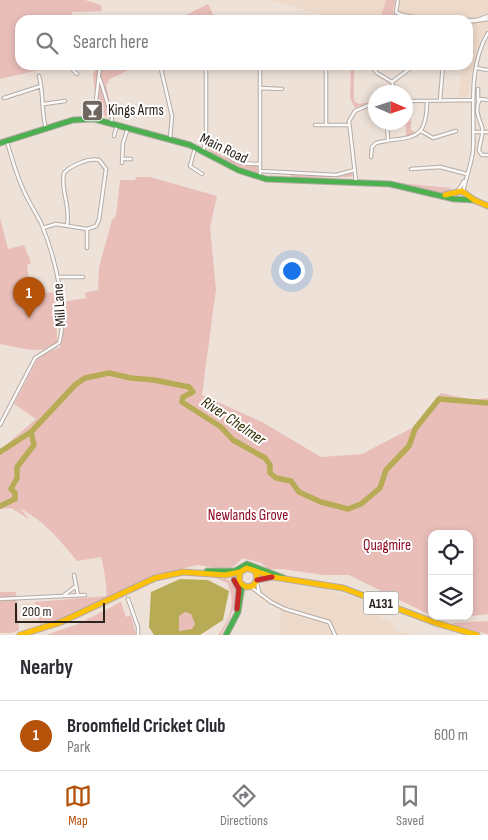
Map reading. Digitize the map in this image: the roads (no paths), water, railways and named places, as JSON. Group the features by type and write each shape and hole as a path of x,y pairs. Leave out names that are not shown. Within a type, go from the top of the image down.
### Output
{"main road":[{"name":"Main Road","path":"0,143 77,119 94,119 170,139 196,148 238,170 260,178 279,181 356,182 406,186 442,194 460,195 488,206"},
{"path":"20,635 42,630 78,616 150,581 177,573 198,571 230,572 247,564 284,578"},
{"path":"198,571 224,575 243,584 257,581 256,572 247,568 240,572 224,575"},
{"path":"228,632 238,613 243,597 243,584 240,572"},
{"name":"A131","path":"256,572 273,577 343,588 436,623 477,635"},
{"name":"A131","path":"257,581 273,577"},
{"path":"228,632 239,599 239,589 243,584"}],"street":[{"path":"398,0 396,12 400,15"},
{"path":"473,20 488,18"},
{"path":"473,21 488,18"},
{"path":"460,195 467,176 472,152 476,68 480,48 488,33"},
{"path":"476,68 488,70"},
{"path":"72,70 77,74"},
{"path":"97,105 100,70"},
{"path":"161,70 172,116 170,139"},
{"path":"202,151 206,142 206,70"},
{"path":"260,70 260,178"},
{"path":"326,70 326,125"},
{"path":"375,70 392,82 393,85"},
{"path":"392,82 408,70"},
{"path":"440,100 443,70"},
{"path":"39,76 46,129"},
{"path":"99,77 103,96 114,124 114,136"},
{"path":"4,98 41,86"},
{"path":"260,88 282,89"},
{"path":"478,89 478,120 482,132 479,151 482,155 488,156"},
{"path":"94,119 100,96 103,96"},
{"path":"413,101 473,100"},
{"path":"479,100 488,100"},
{"path":"44,104 65,101"},
{"path":"370,157 373,145 409,138 421,131 426,119 427,101"},
{"path":"356,182 349,125 355,112 368,106"},
{"path":"314,125 349,125"},
{"path":"128,128 123,143 122,161 131,159"},
{"path":"387,130 388,141"},
{"path":"421,131 433,138 456,131"},
{"path":"473,132 488,132"},
{"name":"Mill Lane","path":"0,425 36,358 58,343 61,313 57,277 42,228 23,190 7,142"},
{"name":"Main Road","path":"206,142 212,142 223,154 236,161 260,164"},
{"path":"196,148 190,166 202,174"},
{"path":"42,228 56,224 87,228 94,227 98,223 106,169 102,162 96,160 69,168 64,172 70,212 67,225"},
{"path":"411,169 444,168 467,176"},
{"name":"Main Road","path":"260,171 336,174 355,170"},
{"path":"460,195 467,176"},
{"path":"87,228 88,248"},
{"path":"57,277 83,277"},
{"path":"74,576 78,595"},
{"path":"257,581 259,592"},
{"path":"243,584 285,609 329,622 335,635"},
{"path":"63,596 76,586"},
{"path":"0,599 85,595"},
{"path":"128,599 138,627 138,635"}],"waterway":[{"name":"River Chelmer","path":"0,452 31,432 75,385 85,378 109,373 131,378 154,380 189,387 193,392 183,397 182,402 221,427 233,440 265,458 270,465 270,473 276,478 291,481 299,492 321,502 348,509 361,504 380,488 386,470 409,446 415,429 439,399 488,403"},
{"name":"River Chelmer","path":"0,506 15,499 15,493 11,489 17,478 17,467 34,445 31,432"}],"place":[{"name":"Kings Arms","path":"92,110"},
{"name":"Broomfield Cricket Club","path":"29,318"}],"park label":[{"name":"Newlands Grove","path":"248,515"},
{"name":"Quagmire","path":"387,545"}]}
